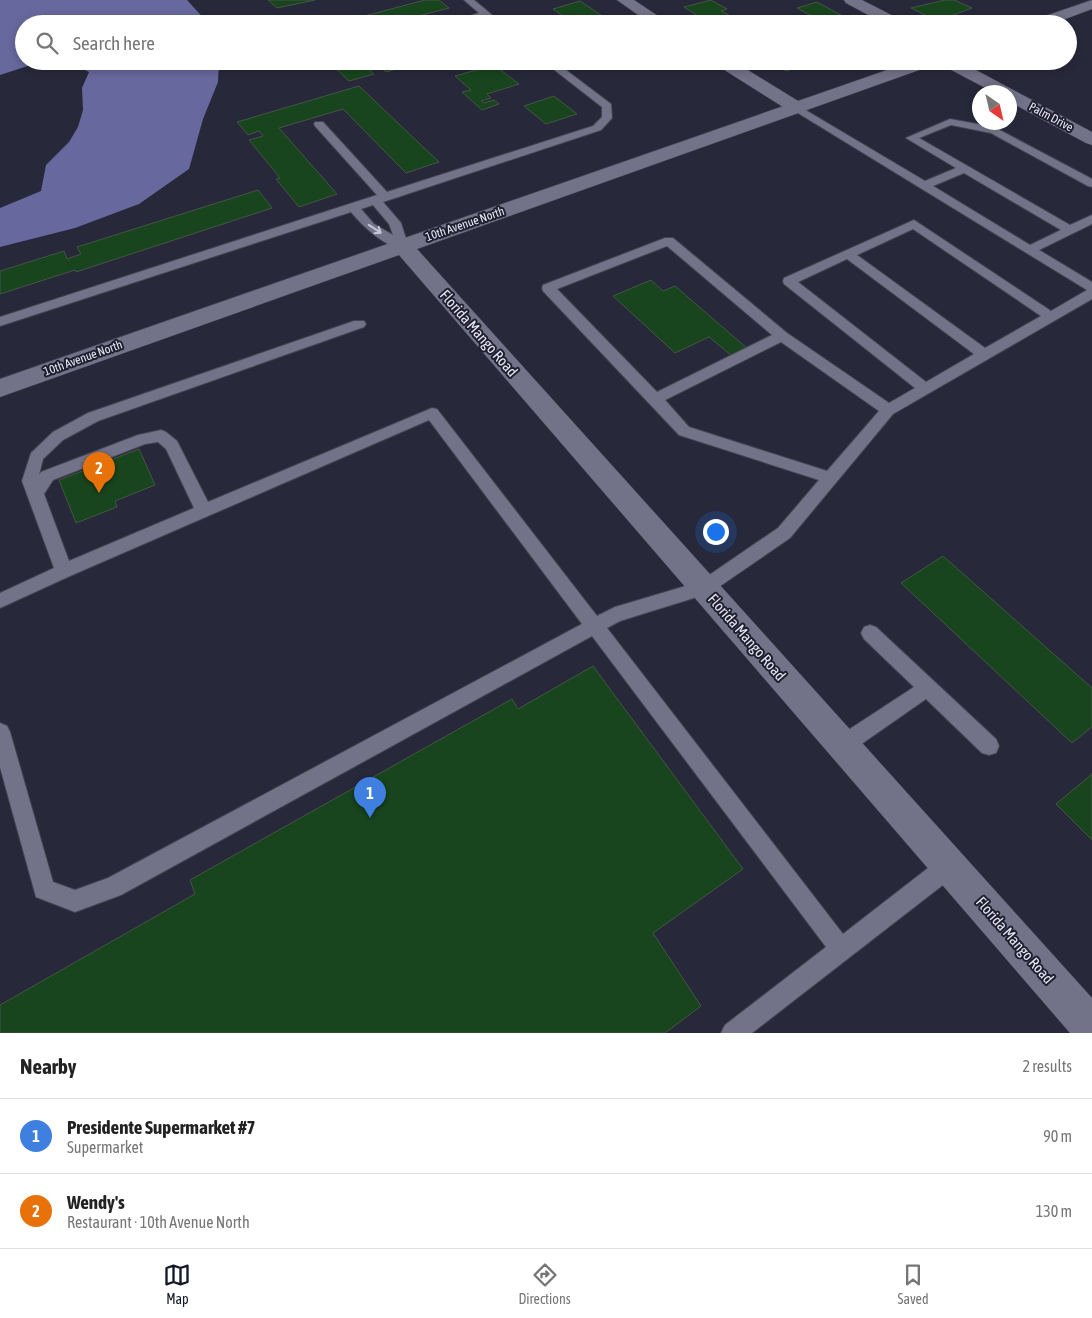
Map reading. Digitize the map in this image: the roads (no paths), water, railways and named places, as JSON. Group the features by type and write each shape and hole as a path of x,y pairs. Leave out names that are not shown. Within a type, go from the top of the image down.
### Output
{"street":[{"path":"624,0 648,15"},
{"path":"851,0 880,15"},
{"path":"1062,15 1092,4"},
{"path":"736,70 797,108"},
{"name":"10th Avenue North","path":"0,388 402,245 905,70"},
{"path":"963,70 992,85"},
{"name":"Palm Drive","path":"1017,99 1092,138"},
{"name":"Florida Mango Road","path":"402,245 1092,1028"}],"lane":[{"path":"468,0 486,14"},
{"path":"0,322 597,128 607,118 607,106 560,70"},
{"path":"797,108 1092,288"},
{"path":"1070,230 910,138 950,122 994,130 1092,184"},
{"path":"319,124 380,198 395,223 402,245"},
{"path":"924,186 964,169"},
{"path":"352,207 370,227 402,245"},
{"path":"1030,250 1092,219"},
{"path":"925,390 789,281 914,224 1051,317"},
{"path":"831,478 684,431 548,288 668,241 782,336 888,410"},
{"path":"848,254 984,355"},
{"path":"0,732 44,888 75,901 113,887 615,615 704,588 784,533 888,410 1092,293"},
{"path":"64,571 30,481 36,457 58,436 93,417 359,324"},
{"path":"655,400 782,336"},
{"path":"0,601 64,571 432,413 841,949"},
{"path":"64,571 36,494 47,476 142,439 161,436 172,445 204,511"},
{"path":"870,634 989,746"},
{"path":"843,745 927,688"},
{"path":"733,1033 949,866"}],"water":[{"path":"0,0 187,0 201,15 15,15 15,70 0,75"},
{"path":"85,70 219,70 218,82 203,119 189,169 139,204 75,228 0,247 0,208 41,191 46,165 69,142 78,127 83,110 82,88 89,72"}],"place":[{"name":"Wendy's","path":"99,493"},
{"name":"Presidente Supermarket #7","path":"370,818"}]}
